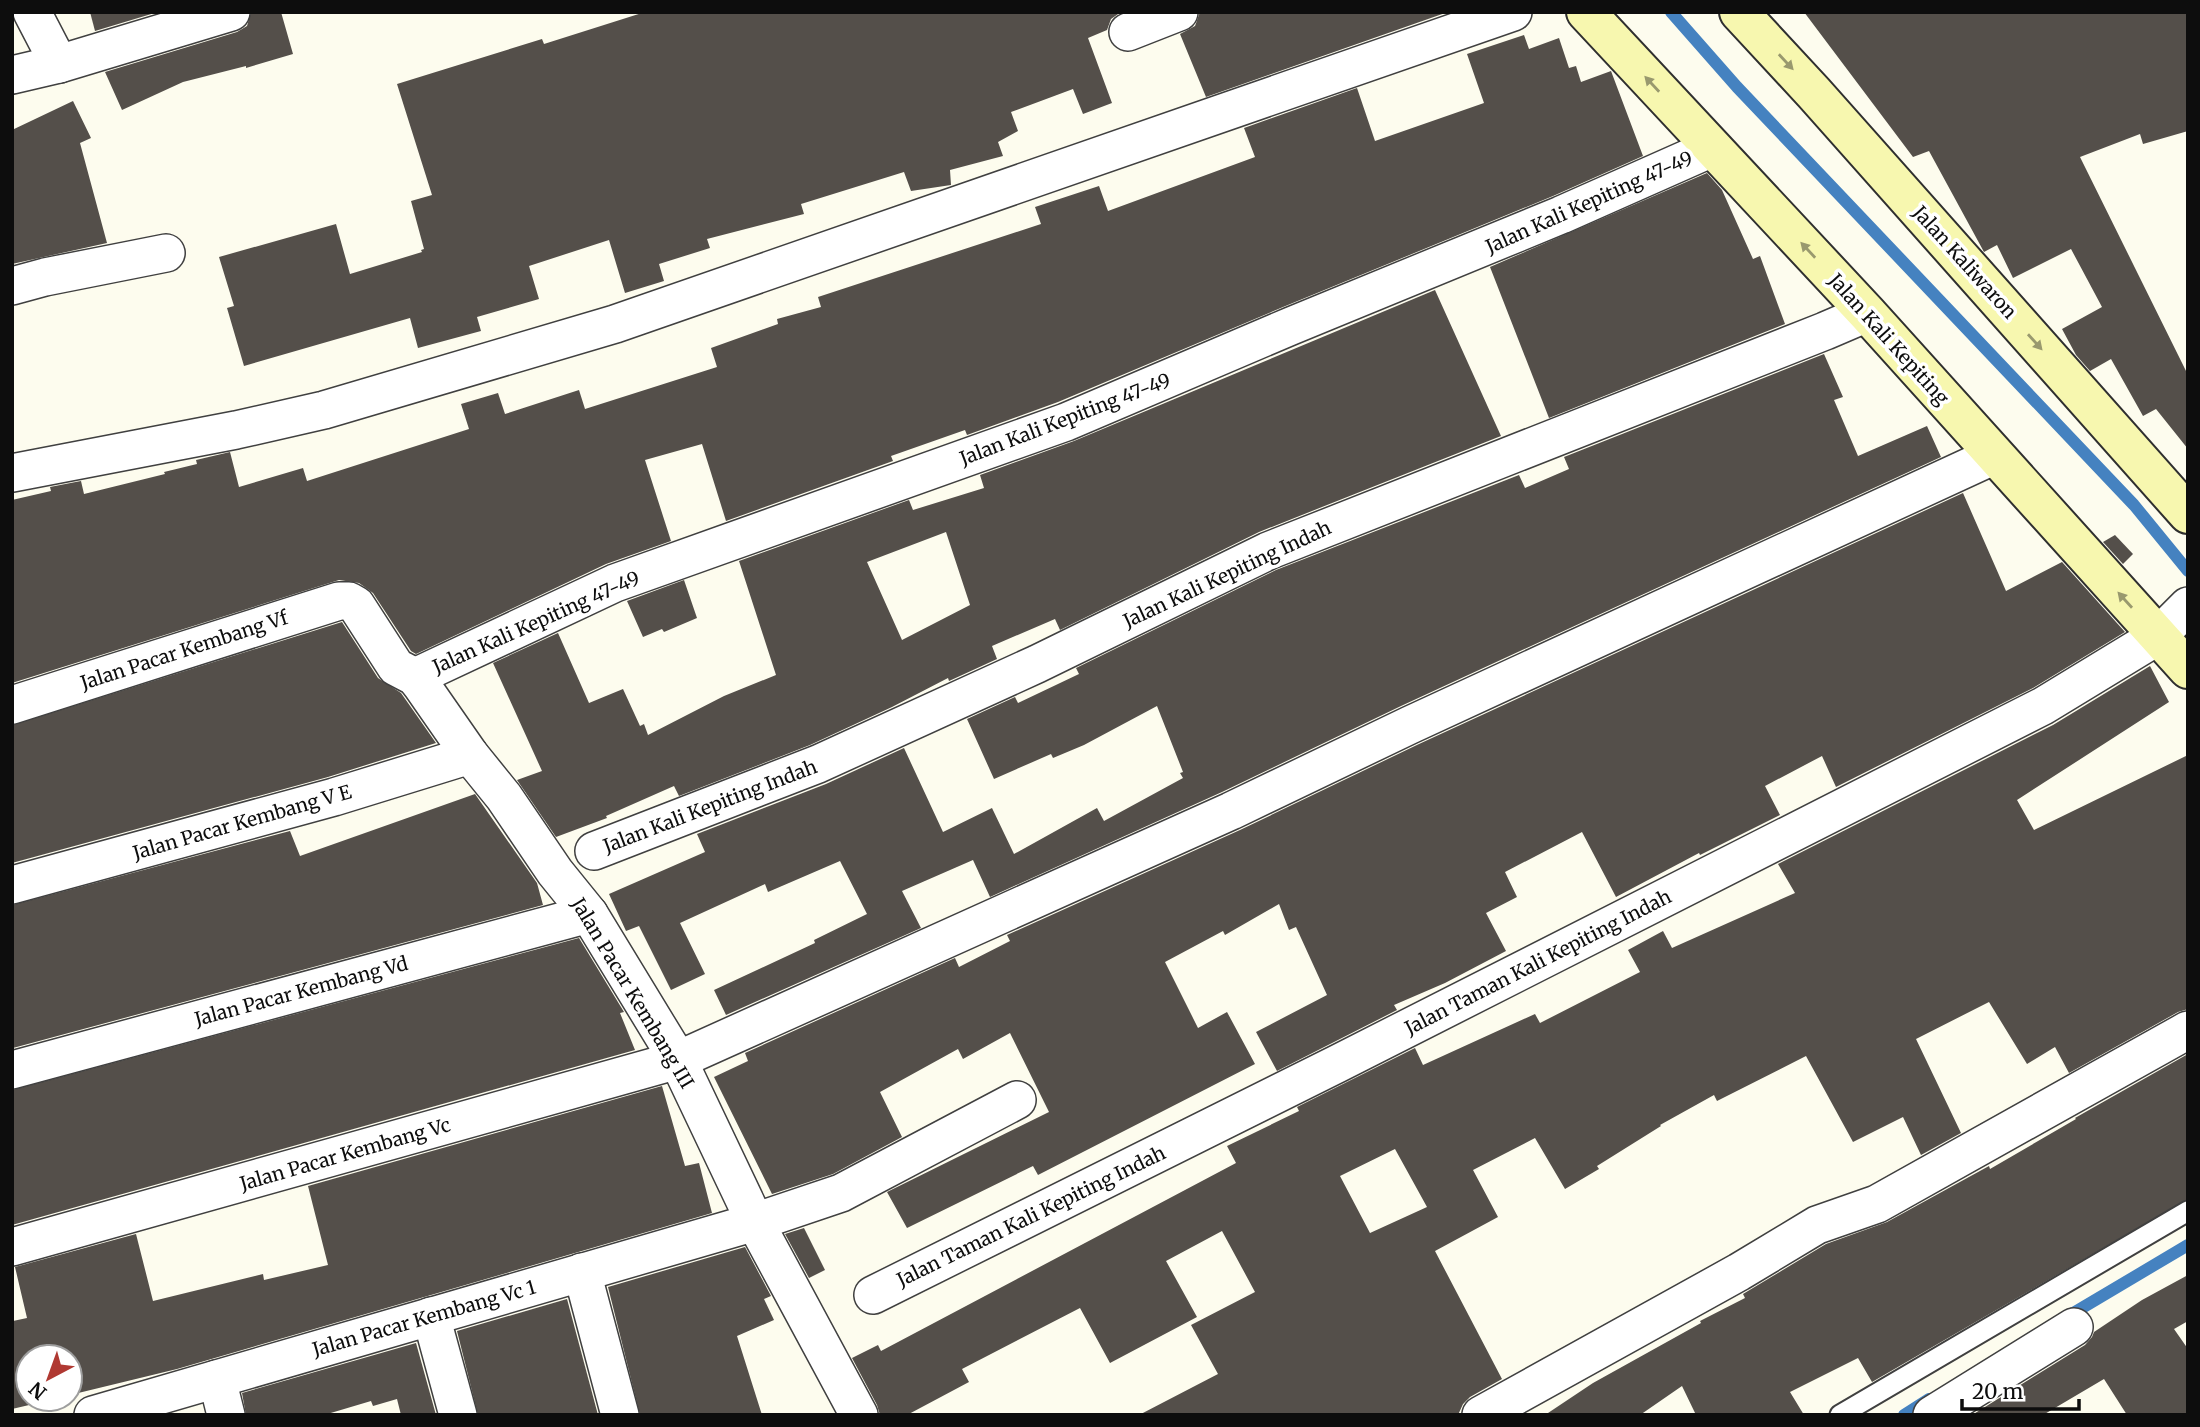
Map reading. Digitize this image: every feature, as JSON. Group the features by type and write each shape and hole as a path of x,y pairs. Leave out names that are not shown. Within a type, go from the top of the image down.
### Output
{"main road":[{"name":"Jalan Kali Kepiting","path":"1586,12 1867,313 1994,455 2170,624 2188,669"},
{"name":"Jalan Kaliwaron","path":"1739,12 2188,514"}],"street":[{"path":"32,12 59,64"},
{"path":"12,75 59,64 231,12"},
{"path":"1128,32 1179,12"},
{"path":"12,473 236,430 324,410 615,324 1513,12"},
{"name":"Jalan Kali Kepiting 47-49","path":"415,677 615,583 1066,422 1290,326 1561,215 1712,148"},
{"path":"12,286 45,276 166,253"},
{"name":"Jalan Kali Kepiting Indah","path":"594,851 818,764 1037,664 1268,551 1867,313"},
{"name":"Jalan Pacar Kembang Vc","path":"12,1247 678,1060 1231,811 1410,725 1994,455"},
{"name":"Jalan Pacar Kembang Vf","path":"12,705 339,601 349,601 356,605"},
{"name":"Jalan Pacar Kembang III","path":"356,605 396,667 415,677 470,755 504,797 555,872 589,914 678,1060 755,1222 859,1415"},
{"name":"Jalan Taman Kali Kepiting Indah","path":"873,1295 1337,1064 2043,706 2170,624"},
{"name":"Jalan Pacar Kembang V E","path":"12,885 321,800 470,755"},
{"name":"Jalan Pacar Kembang Vd","path":"12,1070 589,914"},
{"path":"1480,1415 1739,1272 1817,1225 1877,1204 2188,1030"},
{"name":"Jalan Pacar Kembang Vc 1","path":"93,1415 755,1222 841,1193 1017,1100"},
{"path":"582,1272 620,1415"},
{"path":"431,1316 458,1415"},
{"path":"1932,1415 2074,1328"},
{"path":"217,1379 226,1415"}],"lane":[{"path":"1840,1415 2188,1211"}],"building":[{"path":"90,12 158,12 95,31"},
{"path":"251,12 281,12 293,54 183,82 122,110 105,72 237,32 247,26"},
{"path":"645,12 1121,12 1111,19 1107,30 1088,38 1112,103 1083,114 1073,89 1011,112 1018,131 998,142 1003,156 950,170 951,185 911,191 904,172 801,204 804,214 707,239 710,248 659,264 664,281 625,293 609,240 529,266 539,299 477,317 481,331 418,348 410,318 244,366 227,308 234,306 219,257 336,224 350,274 422,252 424,249 411,201 432,195 397,84 542,39 544,44"},
{"path":"1200,12 1448,12 1206,97 1180,34 1195,26"},
{"path":"1804,12 2188,12 2188,131 2143,144 2140,134 2080,157 2188,375 2188,449 2156,409 2143,416 2111,359 2090,371 2076,355 2062,329 2102,307 2071,249 2013,278 1997,245 1984,252 1929,151 1913,157"},
{"path":"1524,35 1529,49 1559,38 1569,68 1576,66 1581,82 1611,71 1643,156 1058,402 967,435 965,430 891,456 893,461 726,521 702,444 645,460 671,541 606,564 416,654 411,651 373,593 359,583 339,580 12,683 12,500 51,491 50,487 81,481 84,494 165,474 164,472 197,464 196,460 230,452 239,487 303,468 307,481 469,429 461,404 498,393 505,414 579,390 585,409 717,367 711,348 778,324 777,319 821,307 818,297 1041,224 1035,207 1099,186 1108,211 1255,157 1244,128 1357,88 1375,141 1484,103 1467,54"},
{"path":"73,101 91,138 80,143 107,243 12,264 12,130"},
{"path":"1707,173 1722,190 1753,259 1760,256 1785,324 1549,418 1490,267"},
{"path":"1435,290 1501,436 1259,532 1060,630 1055,619 992,646 997,659 949,681 948,678 810,745 679,796 674,786 606,816 607,818 556,837 517,780 542,771 493,663 558,633 589,703 623,689 640,726 644,724 648,735 724,696 776,675 739,561 909,500 913,510 984,488 980,475 1074,441","holes":["946,532 970,605 902,640 867,562"]},
{"path":"1824,354 1843,397 1834,400 1858,456 1927,426 1941,457 1401,706 1222,792 990,897 973,860 902,891 921,928 726,1015 714,990 815,943 814,940 867,914 840,861 768,892 765,884 680,923 705,974 671,990 639,926 626,931 609,894 705,852 697,834 826,784 904,748 943,832 992,808 1014,854 1097,808 1104,821 1183,778 1157,706 1084,745 1053,758 1051,754 994,779 967,719 1015,697 1018,703 1079,674 1076,668 1276,570 1519,475 1525,488 1569,469 1564,457"},
{"path":"1963,493 2006,591 2062,562 2125,632 2033,688 1836,787 1822,756 1765,786 1780,815 1700,855 1699,853 1616,897 1582,832 1505,872 1517,897 1486,913 1506,951 1445,983 1394,1005 1397,1010 1277,1071 1256,1032 1327,995 1296,927 1289,930 1279,904 1225,935 1223,931 1165,962 1198,1028 1227,1012 1255,1064 1038,1175 1033,1166 907,1228 887,1192 1049,1112 1010,1033 963,1059 958,1049 880,1092 902,1137 833,1174 772,1194 714,1077 748,1061 745,1053 955,958 959,967 1010,941 1007,935 1240,830 1419,744"},
{"path":"2115,535 2133,554 2123,564 2103,542"},
{"path":"684,580 697,618 664,632 662,629 643,637 627,601"},
{"path":"342,622 378,678 401,693 436,743 328,777 12,863 12,725"},
{"path":"2150,666 2169,702 2017,800 2034,830 2188,755 2188,1009 2069,1073 2055,1047 2027,1064 1989,1002 1916,1039 1961,1133 1921,1155 1903,1117 1853,1142 1806,1056 1717,1101 1714,1095 1660,1125 1597,1166 1599,1169 1565,1189 1535,1138 1473,1170 1498,1217 1435,1251 1502,1379 1470,1397 1458,1415 1139,1415 1218,1374 1191,1325 1255,1292 1222,1231 1166,1261 1197,1317 1110,1363 1080,1308 962,1369 969,1382 907,1415 880,1415 852,1358 878,1345 881,1351 1236,1163 1227,1146 1299,1111 1297,1107 1415,1048 1423,1065 1535,1014 1540,1023 1640,972 1628,950 1663,931 1672,948 1795,893 1778,864 2053,725","holes":["1395,1149 1427,1207 1370,1233 1340,1176"]},
{"path":"475,794 537,883 543,905 13,1048 12,905 290,831 300,856"},
{"path":"579,938 624,1012 620,1013 635,1050 12,1225 12,1090"},
{"path":"2188,1054 2188,1199 1872,1382 1858,1358 1790,1392 1804,1415 1696,1415 1682,1386 1640,1415 1545,1415 1593,1383 1745,1298 1743,1294 1826,1244 1887,1222 1989,1166 1990,1169"},
{"path":"662,1086 685,1166 699,1163 712,1213 177,1369 84,1392 84,1343 14,1343 12,1409 13,1321 27,1318 15,1267 136,1234 153,1301 263,1274 264,1280 328,1265 308,1186"},
{"path":"804,1228 825,1270 809,1278 785,1234"},
{"path":"745,1247 771,1296 764,1299 774,1320 737,1336 762,1415 640,1415 608,1287"},
{"path":"2188,1275 2188,1321 2174,1329 2188,1349 2188,1415 2127,1415 2104,1379 2043,1415 1972,1415 2085,1345 2094,1332 2142,1300"},
{"path":"567,1299 598,1415 478,1415 457,1331"},
{"path":"416,1343 436,1415 401,1415 397,1399 373,1406 371,1401 324,1415 246,1415 242,1393"}],"waterway":[{"path":"1671,12 1737,87 2134,505 2188,571"},
{"path":"2065,1318 2188,1245"},
{"path":"1904,1415 1929,1399"}]}
